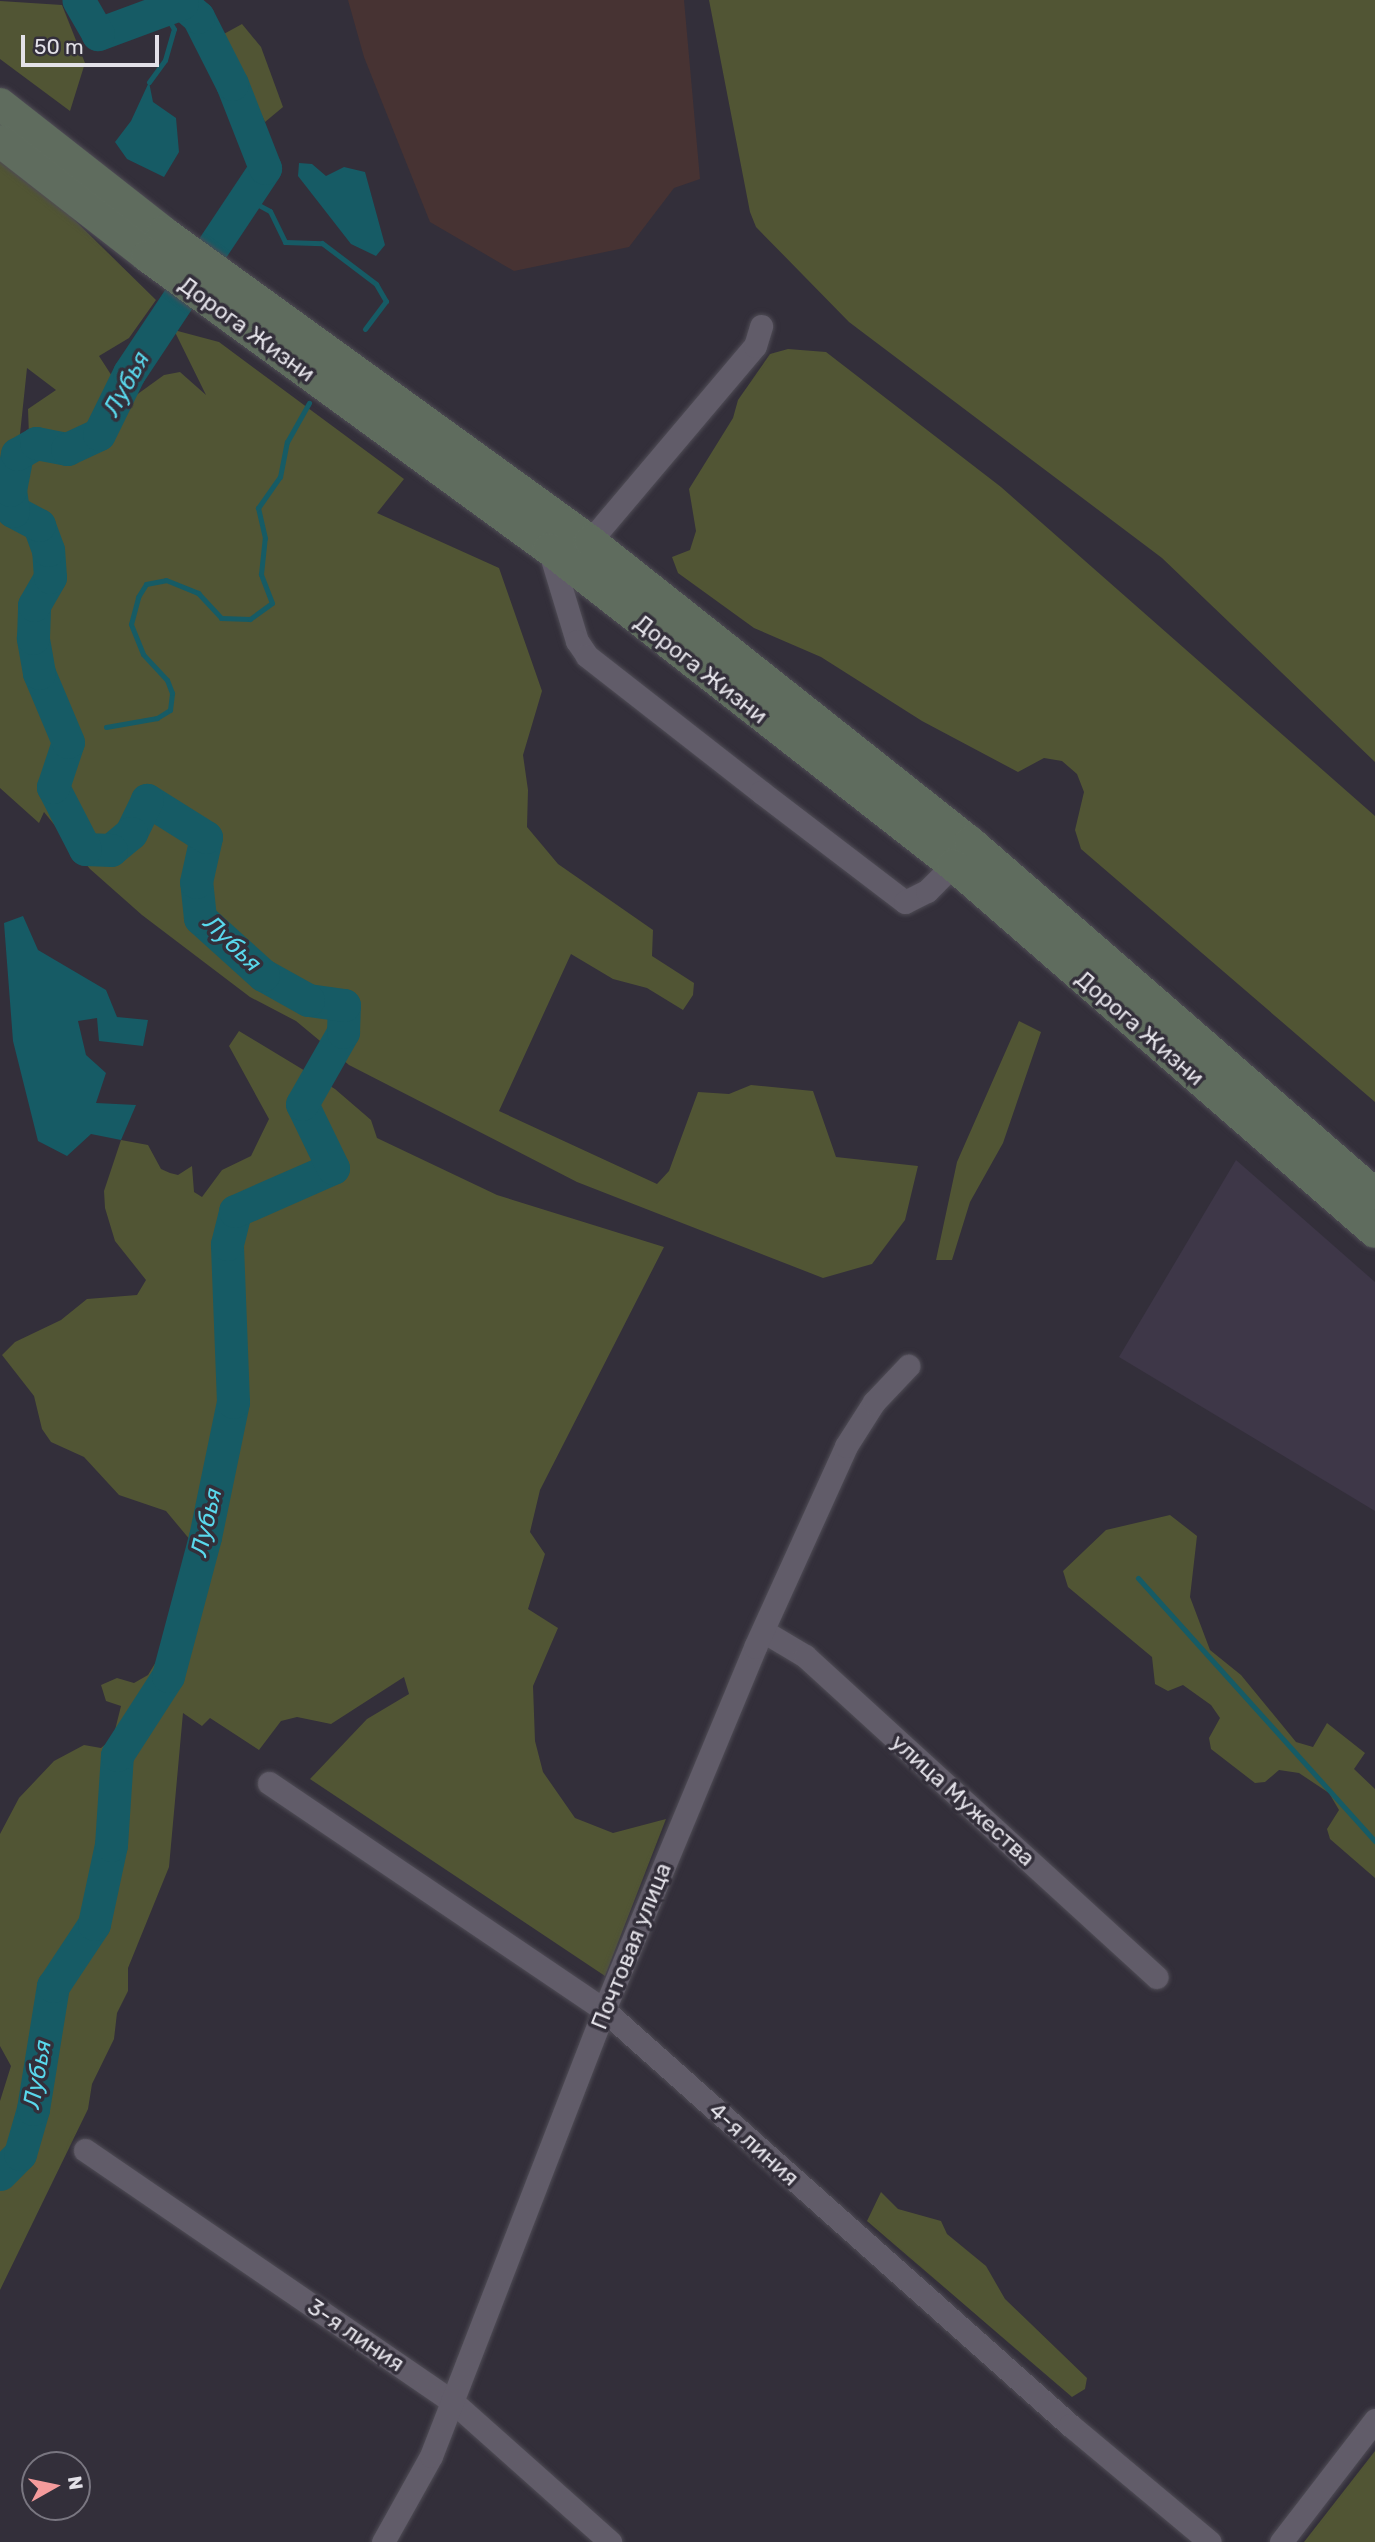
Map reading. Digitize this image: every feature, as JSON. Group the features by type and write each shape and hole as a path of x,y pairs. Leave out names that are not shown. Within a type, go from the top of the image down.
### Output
{"main road":[{"name":"Дорога Жизни","path":"0,104 155,244"},
{"name":"Дорога Жизни","path":"0,141 155,244 227,297 953,865 1375,1231"},
{"name":"Дорога Жизни","path":"227,297 590,541 970,842 1375,1194"}],"street":[{"path":"590,541 755,346 761,327"},
{"path":"549,549 577,641 587,656 905,902 927,891 953,865"},
{"name":"Почтовая улица","path":"383,2542 431,2456 604,2010 762,1631 846,1446 874,1402 908,1366"},
{"name":"улица Мужества","path":"762,1631 805,1656 1157,1977"},
{"name":"4-я линия","path":"270,1783 604,2010 1070,2425 1210,2542"},
{"name":"3-я линия","path":"85,2150 452,2401 610,2542"},
{"path":"1281,2542 1375,2420"}],"shaded area":[{"path":"348,0 684,0 700,179 674,188 629,247 514,271 430,222 364,57"},
{"path":"1236,1160 1375,1282 1375,1511 1119,1357"}],"green space":[{"path":"709,0 1375,0 1375,762 1162,558 849,322 756,227 750,212"},
{"path":"0,1 62,5 85,63 70,111 0,59"},
{"path":"242,24 261,47 283,107 265,122 222,35"},
{"path":"0,157 45,191 156,300 129,338 99,356 128,401 164,375 180,372 206,395 174,330 219,342 404,479 377,513 499,568 542,691 523,755 528,790 527,827 558,864 653,930 652,956 694,983 693,995 683,1010 647,988 613,979 571,954 499,1111 657,1184 669,1171 698,1092 729,1094 751,1085 813,1091 836,1157 918,1166 905,1220 872,1264 823,1278 577,1182 349,1065 296,1021 250,997 142,915 90,869 44,812 39,823 0,788","holes":["27,368 56,390 28,409 29,436 18,453"]},
{"path":"788,349 826,352 1001,487 1375,816 1375,1102 1081,849 1075,830 1084,792 1077,774 1062,761 1044,758 1018,772 922,721 821,657 754,628 678,573 672,557 690,550 696,531 689,489 733,418 738,400 770,354"},
{"path":"1019,1021 1041,1032 1003,1143 970,1202 952,1260 936,1260 957,1162"},
{"path":"239,1031 335,1089 371,1120 377,1138 497,1195 664,1247 540,1490 530,1532 545,1554 528,1609 558,1628 533,1686 535,1741 543,1772 575,1818 613,1833 666,1819 605,1976 310,1779 367,1719 409,1694 404,1677 331,1724 297,1717 281,1721 259,1750 210,1718 202,1726 183,1713 169,1867 128,1968 128,1991 117,2013 114,2039 92,2084 88,2109 0,2290 0,2101 11,2066 0,2046 0,1834 19,1798 54,1761 84,1745 101,1748 113,1738 121,1706 106,1701 101,1685 117,1678 134,1683 148,1675 165,1647 191,1541 166,1511 119,1495 84,1457 51,1442 42,1429 34,1396 2,1355 15,1342 61,1320 87,1299 137,1295 146,1280 115,1241 105,1208 104,1191 121,1140 148,1145 161,1169 170,1173 178,1175 192,1166 194,1192 202,1197 222,1170 251,1156 269,1119 229,1046"},
{"path":"1170,1515 1197,1536 1190,1597 1210,1650 1241,1675 1296,1742 1313,1747 1327,1723 1365,1753 1354,1769 1375,1789 1375,1878 1330,1839 1327,1829 1339,1810 1329,1793 1299,1773 1279,1770 1265,1782 1255,1783 1211,1749 1209,1738 1220,1718 1211,1705 1183,1685 1168,1691 1155,1684 1152,1657 1068,1587 1063,1571 1106,1530"},
{"path":"881,2192 898,2209 941,2221 947,2234 986,2266 1005,2299 1087,2378 1085,2389 1072,2397 867,2221"},
{"path":"1375,2451 1375,2542 1304,2542"}],"water":[{"path":"149,82 153,102 176,118 179,152 164,177 127,159 115,142 131,121"},
{"path":"299,163 312,164 326,176 344,167 365,172 385,245 376,256 351,244 298,176"},
{"path":"23,916 38,950 106,990 117,1017 148,1020 143,1046 99,1041 97,1018 78,1021 86,1055 106,1073 96,1103 136,1105 121,1140 91,1134 67,1156 38,1141 13,1041 4,923"}],"waterway":[{"name":"Лубья","path":"0,2174 20,2154 33,2109 53,1986 94,1924 111,1845 117,1755 168,1676 205,1537 233,1402 227,1244 235,1211 333,1168 302,1104 343,1032 344,1005 308,1000 263,975 200,918 196,882 206,837 147,800 131,833 111,850 85,849 53,787 68,742 39,673 33,638 34,605 50,577 48,550 39,525 13,511 10,490 17,454 36,443 67,449 99,434 129,373 265,168 232,84 198,17 182,3 98,34 78,0"},
{"path":"149,82 165,60 174,29 168,19 182,3"},
{"path":"247,190 253,202 270,211 285,242 322,243 376,284 386,301 365,329"},
{"path":"106,727 157,718 170,710 172,693 167,680 143,654 131,624 138,597 146,584 166,580 198,593 221,618 250,619 272,603 261,574 265,538 258,508 280,477 287,442 309,403"},
{"path":"1138,1578 1375,1841"}]}
